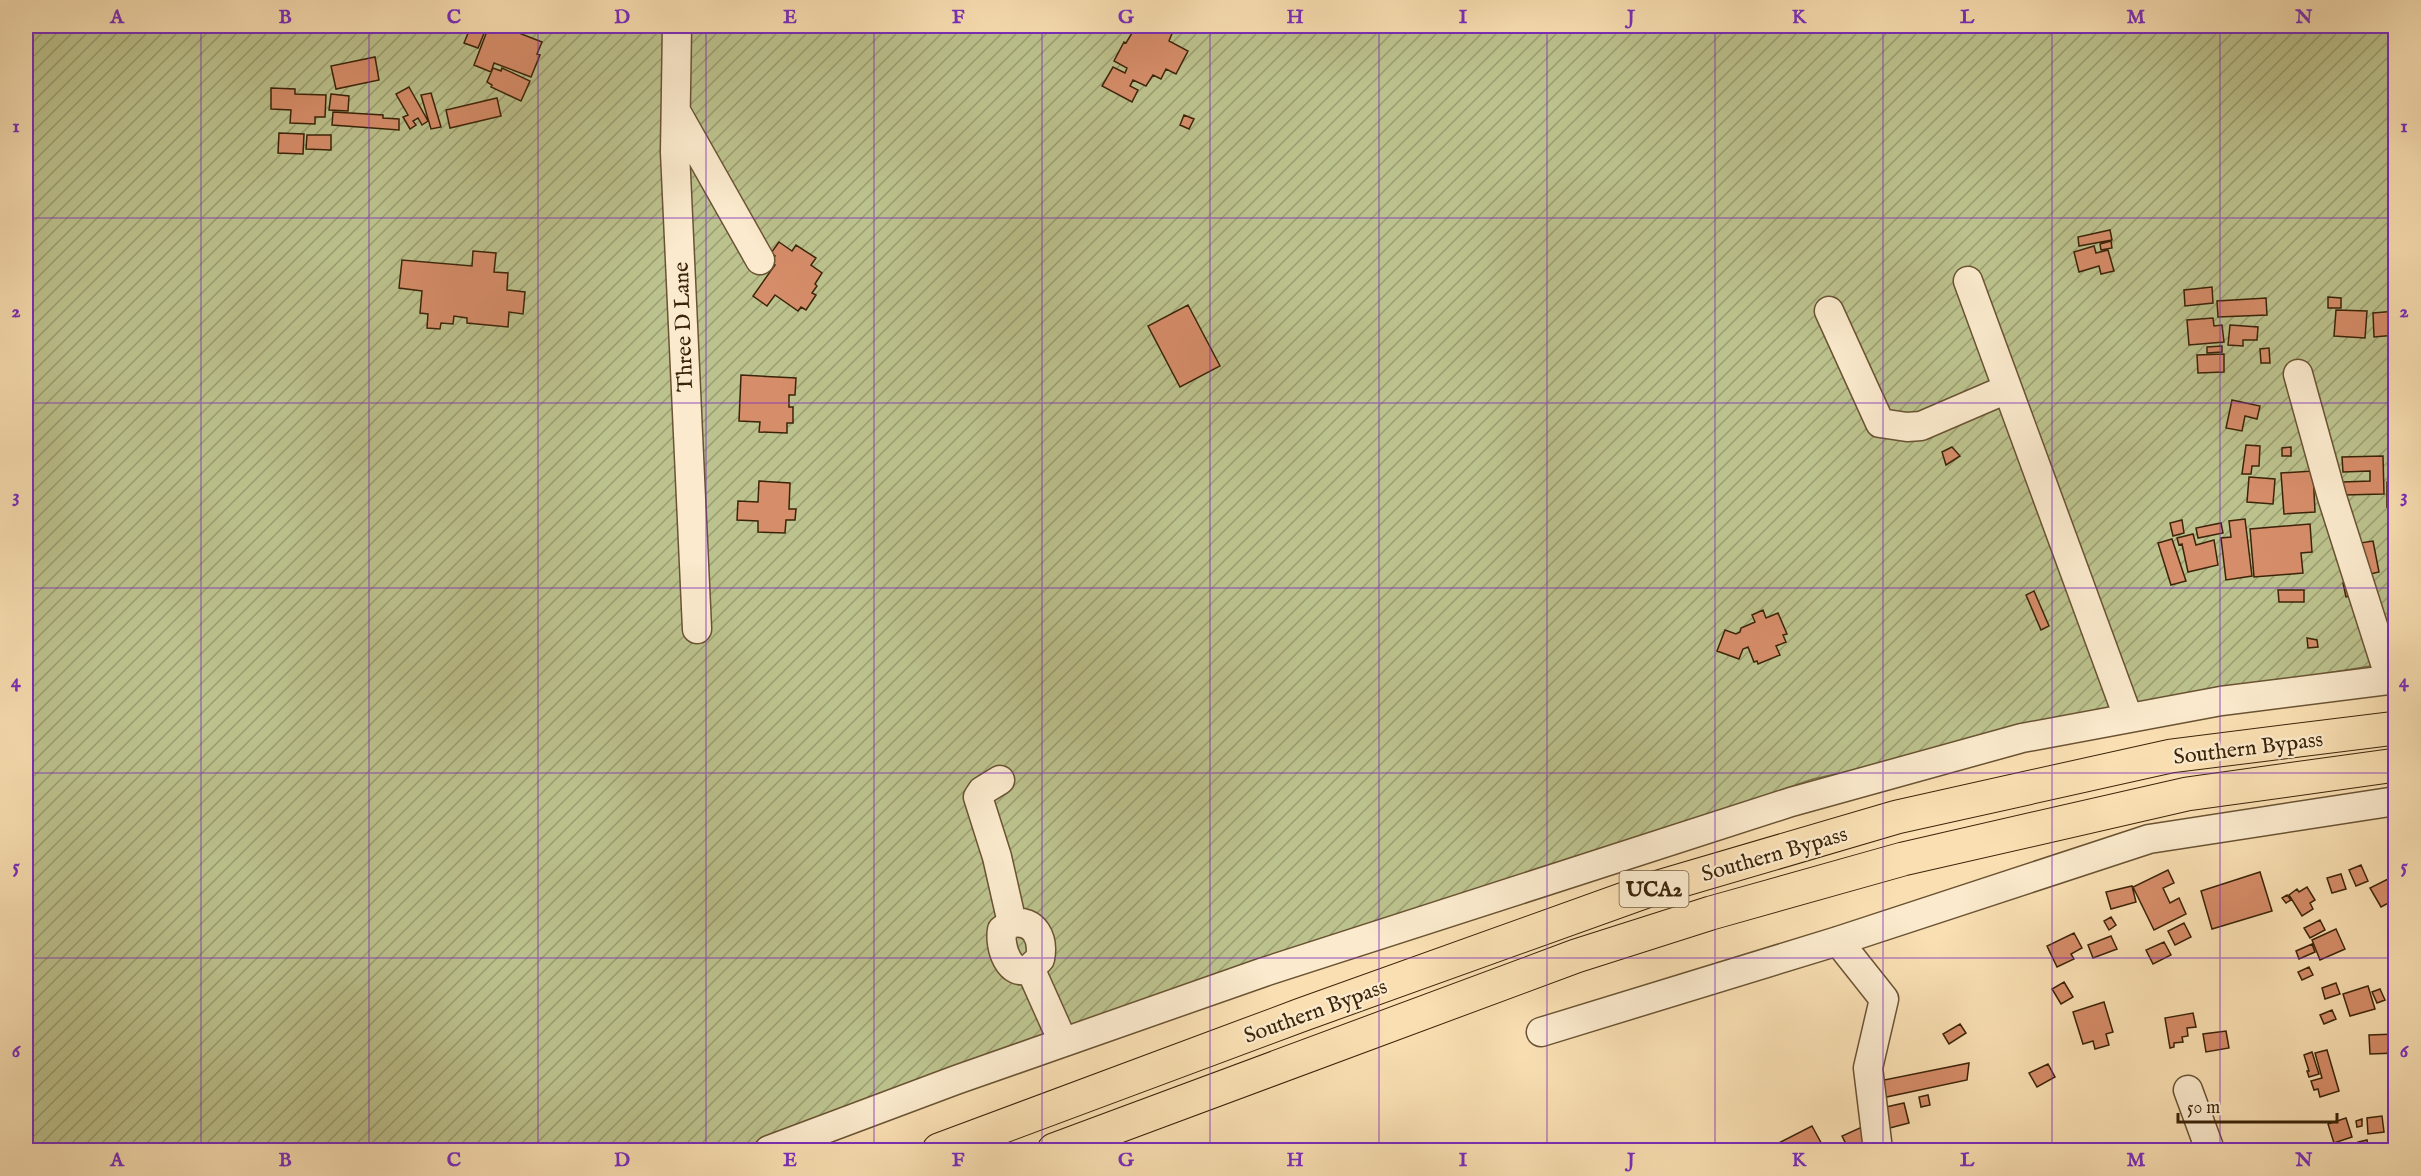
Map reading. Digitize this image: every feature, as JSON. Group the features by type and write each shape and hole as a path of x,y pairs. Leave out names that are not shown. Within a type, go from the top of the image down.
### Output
{"highway":[{"name":"Southern Bypass","path":"939,1150 1301,1015 1655,888 1897,817 2171,756 2396,728"},
{"name":"Southern Bypass","path":"1054,1150 1576,956 1722,910 1903,859 2187,794 2396,765"}],"street":[{"name":"Three D Lane","path":"677,26 679,255 696,628"},
{"path":"676,111 760,260"},
{"path":"1968,282 2128,717"},
{"path":"1829,311 1880,423 1906,427 1921,426 2007,389"},
{"path":"770,1150 957,1080 1264,972 1791,802 2022,738 2221,701 2393,679 2332,497 2298,374"},
{"path":"1000,780 982,791 978,798 997,857 1012,923 1030,924 1038,932 1042,951 1040,959 1030,968 1063,1042"},
{"path":"1542,1032 1838,941 2149,839 2396,801"},
{"path":"1838,941 1884,999 1868,1068 1878,1150"},
{"path":"2188,1090 2210,1150"}],"green space":[{"path":"26,26 2395,26 2395,662 2198,694 1813,779 1195,991 861,1102 736,1150 26,1150"}],"building":[{"path":"471,26 487,26 478,48 464,43"},
{"path":"489,26 505,26 542,42 537,54 540,55 531,77 494,63 491,72 474,65"},
{"path":"1140,26 1175,26 1169,41 1188,51 1176,74 1166,69 1161,79 1153,75 1146,86 1133,80 1130,86 1138,90 1132,102 1102,86 1113,67 1125,73 1127,68 1114,61 1124,42 1126,43 1135,28 1138,29"},
{"path":"375,57 379,80 336,89 331,66"},
{"path":"493,68 501,71 502,68 530,81 521,101 491,87 492,85 487,82"},
{"path":"409,87 428,121 422,125 418,118 413,121 416,125 410,129 403,117 408,115 396,94"},
{"path":"271,88 295,89 295,94 326,95 325,117 315,117 315,124 290,123 291,110 271,109"},
{"path":"431,93 441,127 431,129 421,95"},
{"path":"331,94 349,96 348,111 329,110"},
{"path":"497,98 501,116 450,128 446,110"},
{"path":"333,112 383,115 383,118 399,119 399,130 332,125"},
{"path":"1184,115 1194,119 1189,129 1180,125"},
{"path":"279,133 304,134 303,154 278,153"},
{"path":"307,135 331,135 331,150 306,149"},
{"path":"2110,230 2112,240 2079,246 2078,237"},
{"path":"2111,241 2112,248 2101,250 2100,244"},
{"path":"779,242 792,251 796,245 816,258 811,265 822,273 812,293 816,295 806,310 801,307 798,311 775,295 767,306 753,296 775,265 771,262 775,256 771,253"},
{"path":"2094,246 2096,253 2108,250 2114,271 2101,274 2099,266 2079,272 2074,252"},
{"path":"473,251 496,253 494,272 508,273 507,290 525,292 523,314 509,312 508,327 467,323 467,318 454,316 453,324 441,323 440,329 427,328 428,314 420,313 422,291 399,288 402,260 472,266"},
{"path":"2212,287 2213,303 2185,306 2184,290"},
{"path":"2328,297 2341,298 2341,308 2328,308"},
{"path":"2266,298 2267,315 2218,317 2217,301"},
{"path":"1188,305 1220,366 1180,387 1148,326"},
{"path":"2336,310 2367,311 2365,338 2334,336"},
{"path":"2396,311 2396,335 2374,337 2373,313"},
{"path":"2213,318 2214,326 2222,325 2224,342 2189,345 2187,320"},
{"path":"2230,325 2258,327 2257,340 2243,340 2243,346 2228,345"},
{"path":"2222,346 2222,352 2207,353 2207,347"},
{"path":"2269,348 2270,363 2261,363 2260,349"},
{"path":"2224,354 2224,372 2198,373 2197,355"},
{"path":"741,375 796,378 795,395 789,395 789,407 793,407 793,423 787,423 787,433 759,432 760,422 739,421"},
{"path":"2232,400 2260,406 2257,419 2245,416 2242,431 2226,428"},
{"path":"2246,445 2260,446 2259,466 2252,466 2251,474 2242,474"},
{"path":"1952,447 1960,456 1946,465 1942,452"},
{"path":"2291,447 2291,456 2282,456 2282,448"},
{"path":"2383,456 2384,494 2343,495 2343,482 2370,481 2370,471 2343,472 2342,457"},
{"path":"2313,471 2315,512 2284,514 2281,473"},
{"path":"2249,477 2275,479 2273,504 2247,502"},
{"path":"759,481 790,483 789,509 796,509 795,520 786,520 785,533 758,532 758,521 737,520 738,501 758,502"},
{"path":"2387,482 2396,482 2396,507 2387,507"},
{"path":"2245,519 2252,576 2226,580 2221,538 2231,537 2229,521"},
{"path":"2182,520 2184,533 2173,536 2170,523"},
{"path":"2221,523 2223,533 2198,538 2196,528"},
{"path":"2310,524 2312,552 2301,553 2303,573 2254,577 2250,529"},
{"path":"2193,534 2196,545 2214,540 2218,565 2188,572 2182,544 2179,545 2177,538"},
{"path":"2172,539 2186,581 2171,585 2158,543"},
{"path":"2373,541 2379,572 2366,575 2360,543"},
{"path":"2349,582 2352,596 2346,597 2343,583"},
{"path":"2278,590 2304,590 2304,602 2279,602"},
{"path":"2034,591 2049,626 2041,630 2026,595"},
{"path":"1763,610 1766,618 1778,613 1787,634 1783,635 1786,642 1776,646 1780,655 1758,664 1757,661 1754,662 1748,647 1743,649 1739,659 1717,651 1725,630 1736,634 1740,632 1741,628 1755,622 1752,615"},
{"path":"2307,638 2317,640 2318,647 2308,648"},
{"path":"2361,865 2368,881 2356,886 2349,870"},
{"path":"2168,870 2174,883 2163,888 2170,903 2179,898 2186,914 2154,930 2133,887"},
{"path":"2260,872 2272,911 2212,929 2201,891"},
{"path":"2341,874 2346,889 2332,893 2327,878"},
{"path":"2396,875 2396,899 2381,907 2370,888"},
{"path":"2132,886 2136,902 2111,909 2106,892"},
{"path":"2307,887 2315,900 2310,903 2313,909 2302,916 2289,895 2297,889 2299,892"},
{"path":"2287,895 2291,900 2286,903 2282,898"},
{"path":"2111,917 2116,925 2109,930 2104,921"},
{"path":"2320,920 2325,930 2310,938 2304,928"},
{"path":"2184,923 2191,937 2175,945 2168,931"},
{"path":"2336,929 2345,949 2320,960 2312,940"},
{"path":"2074,933 2082,948 2071,954 2074,959 2057,967 2047,946"},
{"path":"2111,936 2117,949 2093,958 2088,945"},
{"path":"2164,942 2171,955 2153,964 2146,950"},
{"path":"2312,944 2315,952 2299,959 2296,951"},
{"path":"2309,967 2313,975 2302,980 2298,972"},
{"path":"2064,982 2073,997 2061,1004 2052,989"},
{"path":"2336,983 2340,994 2325,999 2322,988"},
{"path":"2368,986 2375,1009 2350,1016 2343,994"},
{"path":"2380,989 2385,1000 2377,1003 2372,992"},
{"path":"2104,1002 2113,1032 2106,1034 2109,1045 2095,1049 2093,1041 2083,1044 2073,1012"},
{"path":"2332,1010 2336,1019 2324,1024 2320,1015"},
{"path":"2193,1013 2196,1027 2187,1028 2188,1036 2182,1037 2183,1042 2174,1043 2174,1047 2170,1048 2165,1018"},
{"path":"1960,1024 1966,1033 1949,1044 1943,1034"},
{"path":"2226,1031 2229,1048 2206,1052 2203,1034"},
{"path":"2396,1034 2396,1053 2370,1054 2369,1035"},
{"path":"2327,1050 2339,1091 2320,1097 2318,1089 2314,1090 2311,1081 2322,1078 2315,1053"},
{"path":"2312,1052 2319,1074 2309,1077 2304,1055"},
{"path":"1969,1063 1967,1080 1877,1099 1874,1082"},
{"path":"2048,1064 2055,1077 2037,1087 2029,1073"},
{"path":"1928,1095 1930,1105 1921,1107 1919,1097"},
{"path":"1904,1103 1909,1123 1882,1130 1877,1109"},
{"path":"2382,1116 2384,1132 2368,1134 2367,1118"},
{"path":"2346,1118 2352,1137 2334,1143 2328,1124"},
{"path":"2362,1119 2362,1126 2357,1127 2356,1121"},
{"path":"1812,1126 1825,1150 1776,1150 1773,1146"},
{"path":"1862,1127 1867,1150 1849,1150 1842,1136"},
{"path":"2367,1140 2369,1150 2360,1150 2358,1142"}]}
